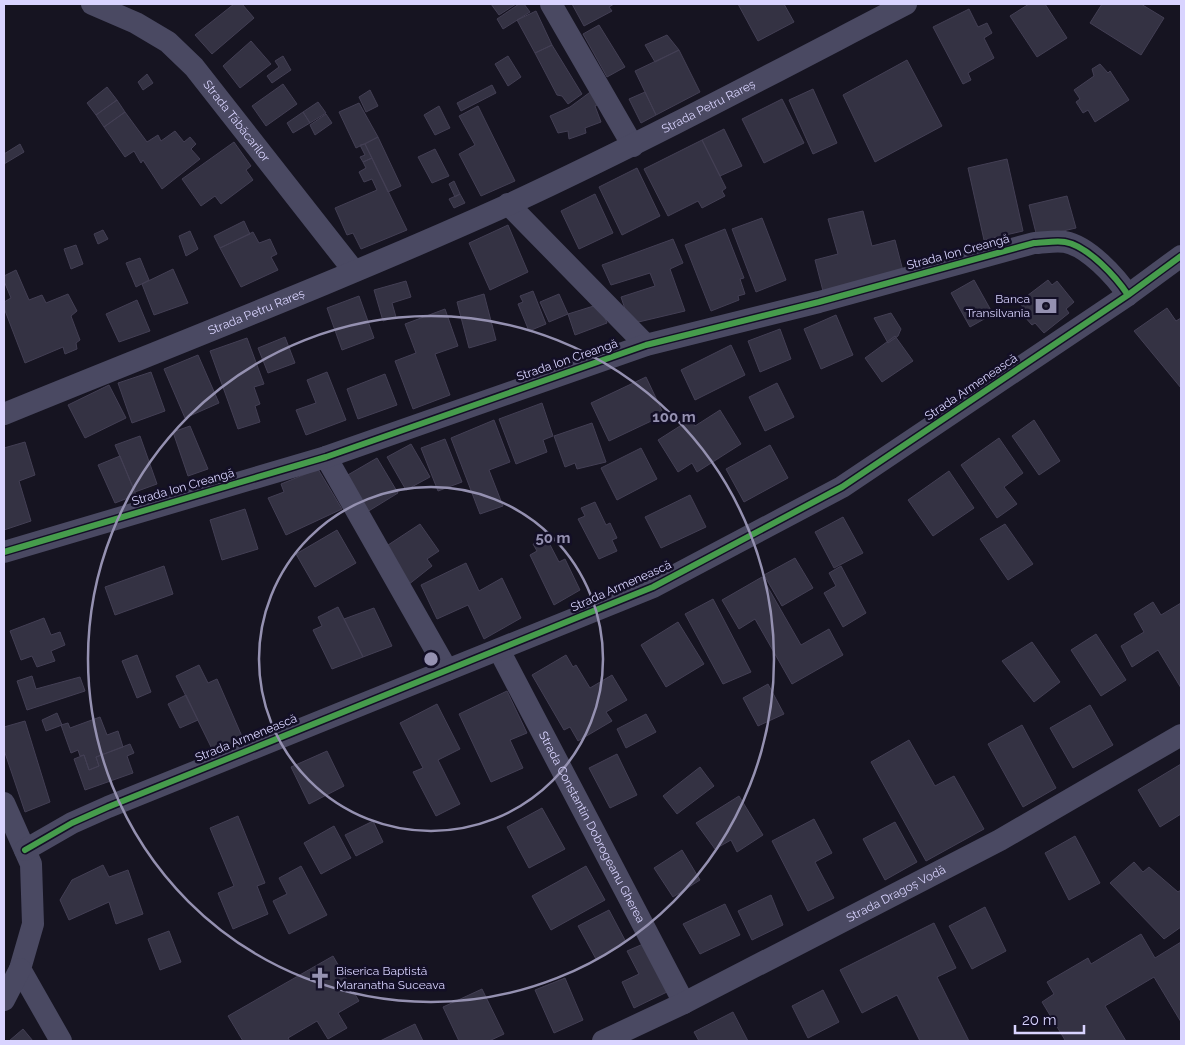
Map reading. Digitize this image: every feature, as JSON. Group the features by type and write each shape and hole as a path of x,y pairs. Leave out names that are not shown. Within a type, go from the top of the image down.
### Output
{"street":[{"name":"Strada Tăbăcarilor","path":"92,4 136,23 168,42 194,67 354,271"},
{"path":"551,4 633,146"},
{"name":"Strada Petru Rareș","path":"4,414 354,271 508,204 633,146 906,4"},
{"path":"508,204 646,344"},
{"name":"Strada Ion Creangă","path":"4,552 326,457 646,344 819,302 1034,243 1066,242 1082,249 1113,275 1128,295"},
{"name":"Strada Armenească","path":"25,850 72,823 108,807 653,587 842,487 1128,295 1181,256"},
{"path":"326,457 447,670"},
{"name":"Strada Constantin Dobrogeanu Gherea","path":"500,650 684,1003"},
{"name":"Strada Dragoș Vodă","path":"603,1041 684,1003 1000,840 1181,735"},
{"path":"4,803 30,864 33,924 20,969 4,1000"},
{"path":"20,969 61,1041"}],"building":[{"path":"234,4 242,4 254,18 212,54 195,35"},
{"path":"491,4 516,4 499,15"},
{"path":"519,4 524,4 530,12 503,29 497,19"},
{"path":"572,4 614,4 609,7 612,11 584,26"},
{"path":"738,4 784,4 794,22 758,41"},
{"path":"1029,4 1045,4 1067,38 1037,57 1010,16"},
{"path":"1102,4 1141,4 1164,18 1141,55 1090,23"},
{"path":"969,9 978,27 987,23 992,33 984,38 994,58 968,73 971,80 963,84 933,27"},
{"path":"536,11 552,45 535,53 517,20"},
{"path":"599,25 625,67 607,77 583,34"},
{"path":"667,35 679,50 655,62 645,45"},
{"path":"251,41 271,64 240,88 223,66"},
{"path":"552,45 582,94 568,104 562,96 557,95 535,53"},
{"path":"679,50 700,92 656,115 635,71"},
{"path":"283,56 291,70 272,83 267,76 279,67 275,61"},
{"path":"508,56 521,77 508,86 495,64"},
{"path":"907,60 942,126 875,162 843,95"},
{"path":"1100,64 1108,73 1110,71 1129,100 1095,122 1088,110 1083,113 1076,102 1080,99 1074,90 1094,76 1092,69"},
{"path":"147,74 153,83 143,90 138,82"},
{"path":"283,84 297,104 266,126 252,106"},
{"path":"492,85 496,93 461,111 457,103"},
{"path":"107,87 117,100 96,115 87,103"},
{"path":"813,89 837,143 813,154 789,100"},
{"path":"370,90 378,106 366,112 359,97"},
{"path":"593,90 599,104 595,106 601,122 585,128 586,133 569,139 568,131 558,133 550,116 570,107"},
{"path":"645,92 656,115 641,123 629,99"},
{"path":"782,99 804,143 764,163 742,119"},
{"path":"117,100 125,112 104,127 96,115"},
{"path":"318,102 326,113 310,123 303,112"},
{"path":"359,103 378,137 356,148 339,112"},
{"path":"439,106 450,128 435,135 424,115"},
{"path":"478,106 515,181 481,196 459,154 475,145 459,116"},
{"path":"125,112 147,142 158,135 161,141 175,131 184,142 190,137 196,144 191,149 200,159 162,189 143,160 141,163 134,151 125,157 104,127"},
{"path":"303,112 310,123 293,133 287,123"},
{"path":"326,114 332,123 315,135 310,125"},
{"path":"724,129 742,166 720,176 702,140"},
{"path":"378,137 401,186 388,192 365,144"},
{"path":"702,140 726,188 722,191 725,196 702,208 698,201 668,216 644,169"},
{"path":"234,142 251,166 246,170 253,180 221,204 215,196 201,206 182,179"},
{"path":"20,144 24,152 4,164 4,154"},
{"path":"365,144 372,158 363,162 360,157 365,155 360,145"},
{"path":"435,149 449,176 432,183 418,157"},
{"path":"372,158 407,230 361,249 353,233 347,235 335,208 377,190 372,179 364,182 359,172 366,168 363,162"},
{"path":"1007,159 1023,231 984,240 968,168"},
{"path":"637,168 660,216 622,235 599,187"},
{"path":"454,181 460,194 455,197 449,184"},
{"path":"460,194 465,203 454,208 449,199"},
{"path":"595,194 613,233 579,249 561,211"},
{"path":"1067,196 1076,228 1037,237 1029,205"},
{"path":"863,211 872,246 895,240 903,271 823,291 815,260 838,254 828,219"},
{"path":"762,218 786,280 756,292 732,229"},
{"path":"244,221 250,234 220,248 214,236"},
{"path":"508,225 528,272 490,290 469,243"},
{"path":"725,229 744,278 740,279 745,294 738,296 739,300 711,311 685,245"},
{"path":"103,230 108,239 98,244 94,234"},
{"path":"190,231 198,249 186,256 179,236"},
{"path":"253,232 259,243 270,239 277,254 271,257 278,270 241,287 220,248"},
{"path":"673,239 683,263 670,269 685,311 630,324 621,297 655,286 650,273 611,285 602,265"},
{"path":"76,245 83,264 71,269 64,249"},
{"path":"140,258 149,280 136,287 126,263"},
{"path":"173,269 188,303 154,315 142,284"},
{"path":"16,270 29,300 42,295 46,303 68,294 77,311 71,316 80,340 76,343 77,349 65,354 63,347 25,363 4,308 4,302 11,298 4,281 4,276"},
{"path":"974,280 993,314 970,327 951,293"},
{"name":"Banca Transilvania","path":"1048,280 1052,285 1057,281 1074,302 1066,309 1069,313 1044,333 1035,323 1032,325 1024,316 1027,313 1019,302"},
{"path":"406,281 411,297 392,303 396,317 383,321 374,290"},
{"path":"533,291 546,324 529,331 518,304 523,302 520,296"},
{"path":"484,294 496,340 469,348 457,302"},
{"path":"559,294 568,314 549,322 540,302"},
{"path":"359,296 374,338 342,350 327,308"},
{"path":"137,300 150,331 119,342 106,314"},
{"path":"600,304 607,323 575,335 568,314"},
{"path":"1167,308 1176,321 1181,318 1181,388 1134,331"},
{"path":"445,309 458,346 435,354 450,395 413,409 395,361 416,353 405,324"},
{"path":"891,313 901,329 898,336 888,343 874,318"},
{"path":"836,315 853,355 821,369 804,329"},
{"path":"780,329 791,359 760,372 748,341"},
{"path":"895,336 913,361 882,382 865,358"},
{"path":"285,337 295,363 268,373 258,348"},
{"path":"247,338 264,384 254,387 260,404 255,406 260,422 238,429 210,351"},
{"path":"731,345 745,375 695,400 681,370"},
{"path":"198,355 219,403 185,418 164,369"},
{"path":"151,372 165,411 132,423 118,383"},
{"path":"327,372 346,420 306,435 296,410 316,403 307,380"},
{"path":"385,374 397,405 358,419 347,389"},
{"path":"646,377 664,415 609,441 591,403"},
{"path":"777,383 794,417 765,431 749,397"},
{"path":"109,385 126,418 85,438 68,405"},
{"path":"542,403 553,436 543,440 547,452 516,464 499,419"},
{"path":"720,410 741,444 697,472 692,463 678,472 658,440 691,419 695,426"},
{"path":"494,420 510,462 489,470 503,506 480,514 451,438"},
{"path":"1034,420 1060,461 1039,475 1012,436"},
{"path":"592,423 606,462 577,469 575,463 565,467 554,436"},
{"path":"190,426 208,469 188,476 173,432"},
{"path":"140,436 157,484 135,492 115,445"},
{"path":"999,438 1023,473 1004,487 1017,504 997,518 961,465"},
{"path":"445,439 462,482 438,491 421,448"},
{"path":"25,442 35,475 19,481 31,521 4,530 4,448"},
{"path":"411,444 430,477 406,490 387,457"},
{"path":"770,445 788,478 744,502 726,469"},
{"path":"641,448 657,479 617,500 601,468"},
{"path":"120,456 136,495 115,503 98,465"},
{"path":"377,458 398,493 367,512 346,476"},
{"path":"318,469 342,509 286,535 268,498 284,492 281,484"},
{"path":"949,471 974,508 933,536 908,500"},
{"path":"690,495 706,527 661,548 645,517"},
{"path":"595,502 606,525 610,523 617,538 612,540 617,551 599,559 578,519 585,516 581,508"},
{"path":"245,509 258,549 222,560 210,520"},
{"path":"843,517 863,553 834,568 815,532"},
{"path":"420,524 439,551 427,559 432,566 408,585 385,547"},
{"path":"1005,524 1033,564 1008,580 980,539"},
{"path":"337,530 356,563 315,587 296,554"},
{"path":"546,537 559,562 565,559 580,590 554,605 530,555 537,551 533,544"},
{"path":"795,558 813,588 782,606 764,575"},
{"path":"466,563 479,591 502,578 521,618 484,639 468,605 437,619 421,585"},
{"path":"164,566 173,594 115,615 105,587"},
{"path":"841,566 866,613 843,627 824,593 836,586 829,573"},
{"path":"762,577 801,645 829,629 843,655 792,684 755,619 739,629 722,600"},
{"path":"713,599 751,672 723,684 685,614"},
{"path":"1153,602 1161,615 1181,603 1181,688 1158,650 1132,667 1121,646 1144,632 1134,614"},
{"path":"338,607 363,657 332,669 313,630 322,626 318,617"},
{"path":"374,608 392,646 363,657 344,619"},
{"path":"44,618 51,635 60,632 65,645 51,651 55,661 37,667 32,656 21,660 10,631"},
{"path":"678,622 704,664 666,687 641,645"},
{"path":"1096,634 1126,680 1101,696 1071,650"},
{"path":"1032,642 1060,682 1034,702 1002,661"},
{"path":"137,655 151,692 137,698 122,661"},
{"path":"566,655 573,667 576,665 590,688 612,675 627,700 606,712 612,721 578,741 570,727 564,730 532,675"},
{"path":"199,665 208,683 217,679 244,741 214,753 176,676"},
{"path":"32,676 36,689 80,677 85,691 27,710 17,681"},
{"path":"768,684 784,714 758,726 743,698"},
{"path":"507,691 527,733 510,740 523,768 491,782 459,714"},
{"path":"186,695 198,720 180,728 168,704"},
{"path":"437,704 460,749 438,760 460,804 436,816 413,772 423,768 400,723"},
{"path":"1090,705 1113,745 1073,768 1050,728"},
{"path":"57,713 62,725 46,731 42,720"},
{"path":"646,714 656,732 626,748 617,729"},
{"path":"100,717 107,735 118,731 123,747 96,757 99,766 89,770 84,755 80,756 78,750 71,753 61,725 68,723 70,728"},
{"path":"25,721 50,802 25,812 4,750 4,727"},
{"path":"1022,725 1056,788 1023,807 988,744"},
{"path":"909,740 935,786 954,776 984,829 926,861 871,762"},
{"path":"130,744 134,753 127,756 133,773 85,790 74,759 84,755 89,770 99,766 96,757"},
{"path":"327,751 344,786 309,804 291,767"},
{"path":"617,754 637,795 610,808 589,768"},
{"path":"1181,764 1181,814 1160,827 1138,790"},
{"path":"700,767 714,786 677,814 663,796"},
{"path":"739,796 763,835 737,852 731,840 715,849 696,823"},
{"path":"542,808 565,849 529,868 507,827"},
{"path":"238,816 265,883 257,886 268,914 233,929 218,893 234,886 210,828"},
{"path":"814,819 832,853 815,862 834,898 808,911 772,841"},
{"path":"373,821 383,842 356,856 345,835"},
{"path":"895,822 917,862 885,880 863,839"},
{"path":"334,826 351,858 321,874 304,843"},
{"path":"1075,836 1100,883 1069,900 1045,853"},
{"path":"682,850 700,880 673,897 654,868"},
{"path":"1134,862 1143,872 1149,867 1178,892 1181,890 1181,927 1164,939 1110,883"},
{"path":"103,865 109,877 128,870 143,914 116,924 109,902 69,920 60,900 72,880"},
{"path":"301,866 327,915 289,934 273,901 287,894 279,878"},
{"path":"586,866 605,900 551,930 532,896"},
{"path":"771,895 783,925 752,940 738,911"},
{"path":"725,904 740,935 700,954 683,924"},
{"path":"985,907 1006,951 972,969 949,926"},
{"path":"609,910 626,942 596,959 578,926"},
{"path":"934,923 956,968 937,977 969,1041 920,1041 897,995 862,1013 840,970"},
{"path":"169,931 181,962 160,970 148,939"},
{"path":"1141,934 1155,958 1181,942 1181,1022 1154,977 1105,1006 1126,1041 1063,1041 1065,1040 1042,1002 1054,994 1047,982 1088,958 1091,964"},
{"path":"643,944 667,992 634,1008 622,982 639,974 627,951"},
{"name":"Biserica Baptistă Maranatha Suceava","path":"333,956 359,1001 338,1013 347,1028 328,1039 317,1021 288,1038 290,1041 243,1041 228,1016"},
{"path":"565,978 583,1020 554,1033 535,990"},
{"path":"482,989 504,1034 489,1041 459,1041 443,1007"},
{"path":"823,990 839,1022 808,1038 792,1006"},
{"path":"733,1012 748,1041 699,1041 694,1032"},
{"path":"415,1024 423,1041 380,1041"},
{"path":"23,1029 33,1041 9,1041"}],"cycle path":[{"path":"4,552 326,457 646,345 819,302 1034,243 1061,241 1083,249 1109,271 1128,295"},
{"path":"25,850 72,823 108,807 653,587 842,487 1128,295 1181,256"}],"place":[{"name":"Banca Transilvania","path":"1046,306"},
{"name":"Biserica Baptistă Maranatha Suceava","path":"320,978"}]}
